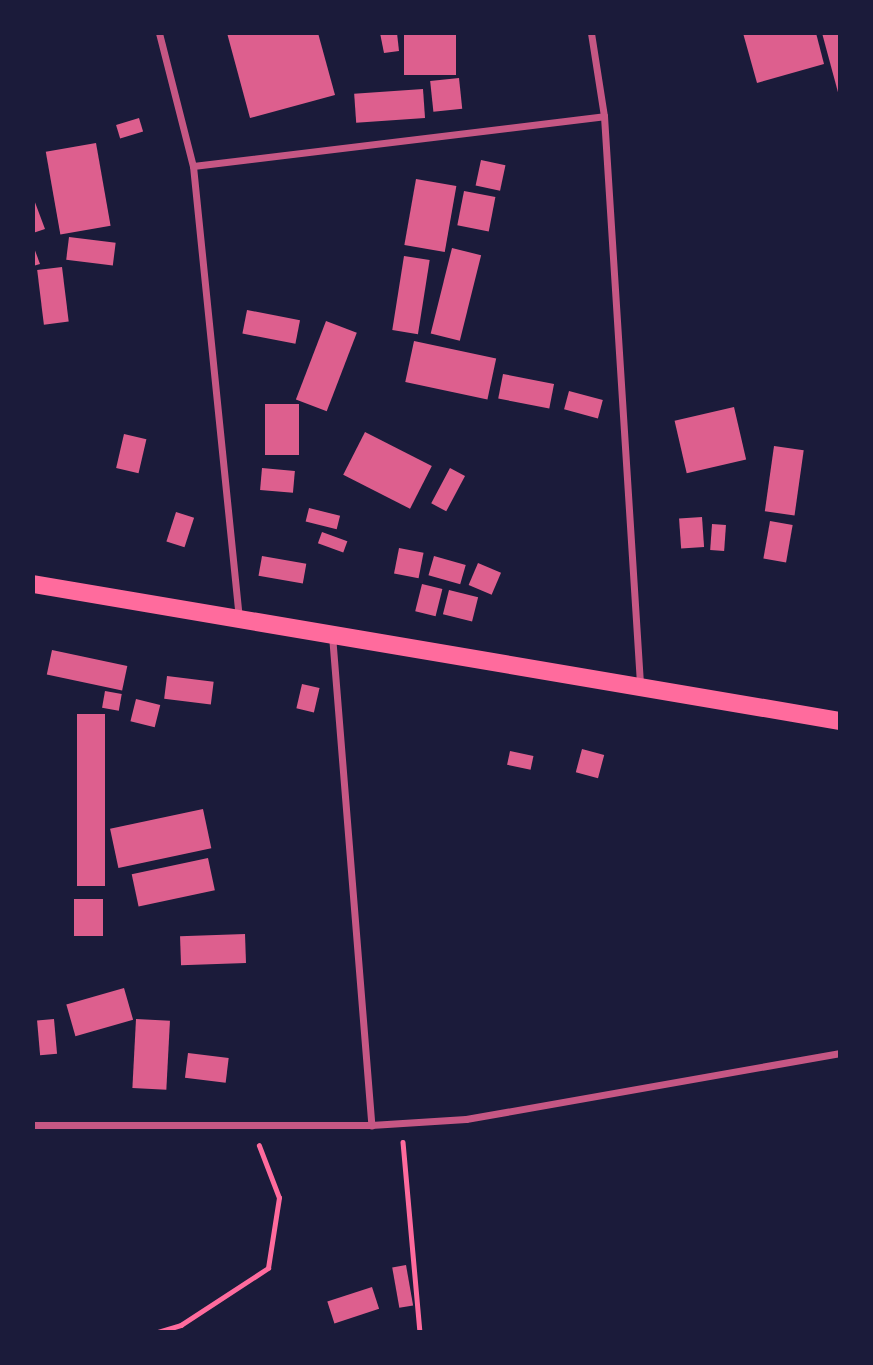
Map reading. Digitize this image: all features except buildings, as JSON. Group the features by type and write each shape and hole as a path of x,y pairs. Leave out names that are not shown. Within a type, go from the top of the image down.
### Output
{"main road":[{"path":"33,584 240,621 331,631 640,683 840,721"}],"street":[{"path":"159,33 193,166 240,621"},
{"path":"592,33 604,116 640,683"},
{"path":"193,166 604,116"},
{"path":"331,631 372,1125"},
{"path":"33,1125 250,1122 372,1125 466,1119 840,1053"}],"path":[{"path":"158,1332 181,1325 268,1268 279,1198 250,1122"},
{"path":"400,1124 420,1332"}]}
